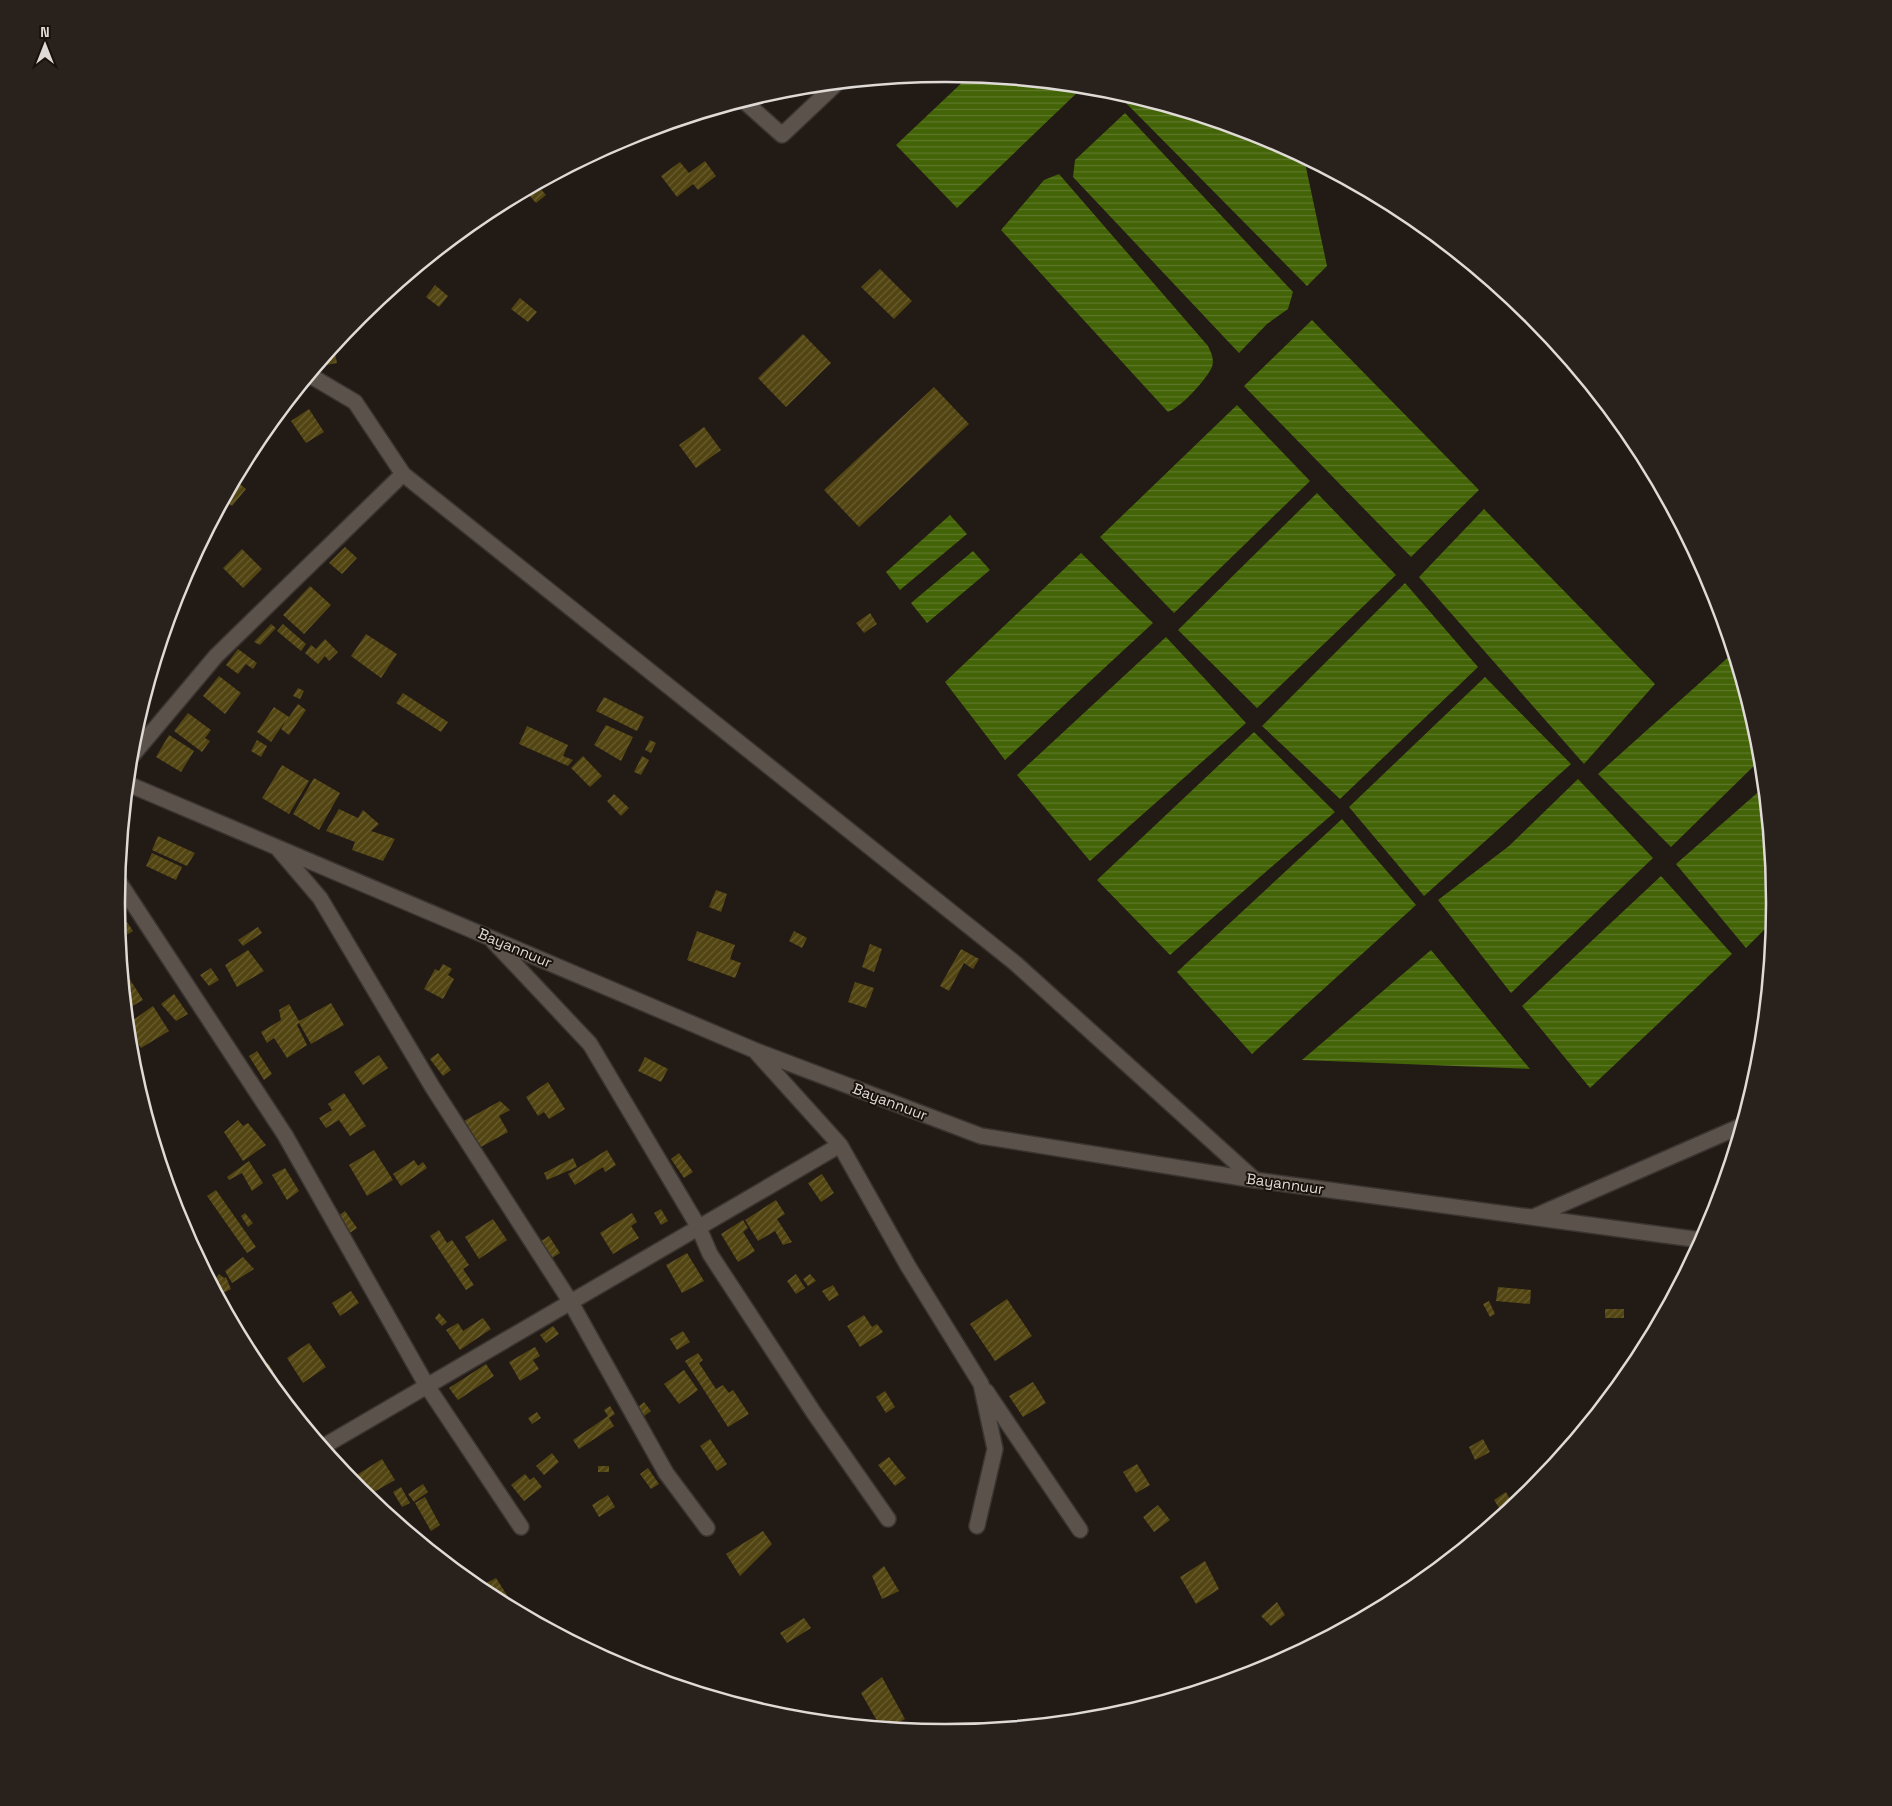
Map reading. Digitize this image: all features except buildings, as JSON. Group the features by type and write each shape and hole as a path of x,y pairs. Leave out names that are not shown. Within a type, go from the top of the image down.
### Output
{"street":[{"path":"750,106 782,135 828,92"},
{"path":"316,379 355,402 402,474 1015,963 1255,1180"},
{"path":"141,746 216,656 402,474"},
{"name":"Bayannuur","path":"134,787 754,1050 981,1136 1255,1180 1694,1239"},
{"path":"276,846 320,898 433,1088 570,1301 666,1473 707,1528"},
{"path":"125,892 285,1135 427,1386 521,1527"},
{"path":"488,937 590,1044 698,1226 710,1254 814,1412 888,1519"},
{"path":"754,1050 840,1145 908,1266 981,1384 1080,1530"},
{"path":"1531,1217 1735,1129"},
{"path":"328,1443 698,1226 840,1145"},
{"path":"977,1526 995,1450 981,1384"}],"shaded area":[{"path":"962,83 1000,84 1076,94 957,208 896,145"},
{"path":"1125,102 1210,126 1260,145 1306,165 1327,266 1307,286"},
{"path":"1125,113 1293,292 1288,309 1267,324 1239,353 1073,177 1075,160"},
{"path":"1059,174 1208,346 1213,363 1208,374 1185,400 1168,412 1001,230 1044,180"},
{"path":"1312,320 1479,490 1411,557 1244,386"},
{"path":"1237,405 1310,481 1174,613 1100,537"},
{"path":"1317,493 1396,575 1257,708 1178,630"},
{"path":"1484,509 1655,684 1584,764 1419,577"},
{"path":"950,515 967,534 900,590 886,572"},
{"path":"973,551 990,570 927,623 911,603"},
{"path":"1081,553 1153,623 1005,760 945,682"},
{"path":"1405,583 1478,667 1340,799 1262,726"},
{"path":"1166,637 1246,723 1090,861 1017,775"},
{"path":"1729,657 1739,691 1754,765 1671,847 1598,774"},
{"path":"1485,677 1571,764 1424,896 1349,807"},
{"path":"1254,732 1335,812 1170,955 1097,880"},
{"path":"1578,779 1653,858 1511,993 1438,900 1509,846"},
{"path":"1758,792 1765,849 1766,928 1746,948 1676,864"},
{"path":"1342,819 1416,905 1252,1054 1177,972"},
{"path":"1661,876 1732,954 1590,1088 1522,1006"},
{"path":"1431,950 1530,1069 1302,1060"}]}
